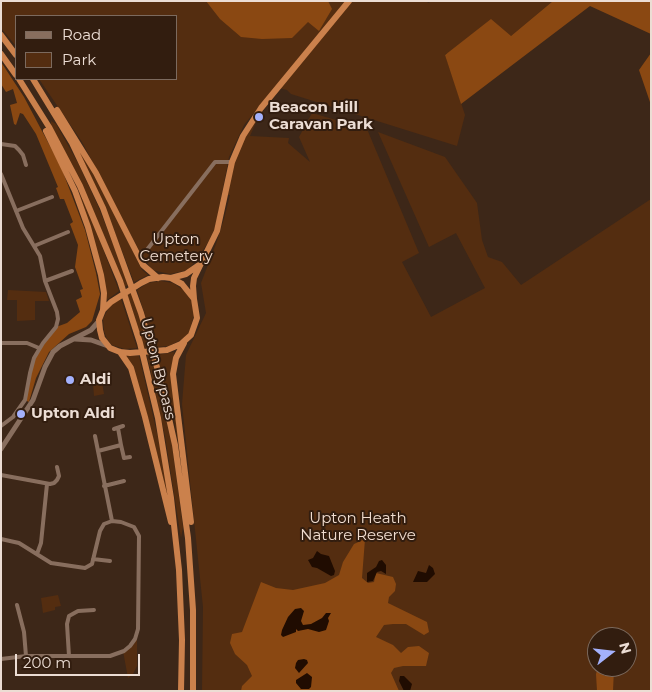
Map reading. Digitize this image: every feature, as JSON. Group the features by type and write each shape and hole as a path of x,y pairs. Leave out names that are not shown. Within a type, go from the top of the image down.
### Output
{"highway":[{"path":"192,581 191,520 173,374 176,358 191,335 196,323 197,313 193,286 200,265 220,221 232,162 243,136 254,118 348,1"},
{"path":"1,35 15,53"},
{"name":"Upton Bypass","path":"1,54 15,74"},
{"path":"19,80 60,159 82,210 101,275 104,293 103,310 99,320 102,338 110,348 120,352 134,353 161,351 174,348 185,342"},
{"name":"Upton Bypass","path":"19,80 62,150 80,186 126,298 140,343 158,418 172,498 179,570 182,640 181,691"},
{"name":"Upton Bypass","path":"34,80 72,143 103,208 141,313 163,388 176,445 185,510 192,581 193,691"},
{"path":"38,85 63,117 85,154 143,265 158,278"},
{"path":"103,310 115,299 141,283 158,278 171,278 186,274 200,265"},
{"path":"171,278 185,287 194,299"},
{"path":"120,352 131,368 152,439 171,523 179,570"}],"main road":[{"path":"1,449 33,400 51,356 60,346 91,330 99,320"},
{"path":"75,339 91,340 110,348"}],"street":[{"path":"1,144 15,146 23,155 26,165"},
{"path":"146,251 215,162 232,162"},
{"path":"1,174 16,211 42,262 45,281 58,320 56,327 39,348 30,373 25,400 13,417 1,426"},
{"path":"1,190 7,188"},
{"path":"16,211 52,197"},
{"path":"34,246 68,232"},
{"path":"45,281 72,271"},
{"path":"1,343 32,344 39,348"},
{"path":"123,426 116,428 124,458 130,457"},
{"path":"95,436 112,521"},
{"path":"98,451 121,445"},
{"path":"1,475 47,484 54,483 59,476 57,467"},
{"path":"104,486 124,481"},
{"path":"36,554 41,543 47,484"},
{"path":"1,539 19,543 58,565 82,568 90,566 100,529 104,524 112,521 131,525 139,534 138,629 135,639 124,651 110,656 26,656 1,659"},
{"path":"93,559 110,561"},
{"path":"17,605 24,632 26,656"},
{"path":"69,656 67,624 69,616 78,612 94,610"}],"green space":[{"name":"Upton Cemetery","path":"1,1 427,1 428,3 432,1 553,1 511,36 445,54 465,115 457,146 291,94 287,90 275,87 244,125 229,157 215,228 209,241 188,270 170,274 152,270 140,252 82,142 40,80 178,80 178,15 15,15 15,45 1,28"},
{"name":"Upton Heath Nature Reserve","path":"312,113 367,129 419,253 402,262 431,317 485,288 456,233 429,247 378,132 445,157 477,203 482,240 488,257 502,262 521,285 651,199 651,691 202,691 203,607 182,404 186,355 206,313 201,283 224,219 230,195 226,195 233,164 249,128 257,120 250,136 289,138 288,143 310,162 299,137"},
{"path":"51,121 56,124 78,163 98,206 129,284 125,287 86,193 51,126"},
{"path":"78,146 142,270 148,275 134,282 112,225"},
{"path":"80,194 119,291 107,300 78,195"},
{"path":"161,281 173,283 186,292 192,302 194,315 189,333 181,340 169,346 155,347 137,290 148,283"},
{"path":"8,290 46,292 49,301 35,301 35,320 17,321 17,300 7,300"},
{"path":"132,293 149,347 144,348 127,295"},
{"path":"121,299 137,348 125,349 112,345 104,331 103,319 107,311 112,304"},
{"path":"174,352 171,373 180,453 174,420 157,355"},
{"path":"147,355 151,355 172,445 183,527 181,538 165,436"},
{"path":"126,356 139,356 160,446 169,495 167,495 148,417"},
{"path":"102,382 104,394 94,396 93,383"},
{"path":"58,595 61,606 55,607 55,610 43,613 41,598"},
{"path":"137,631 137,666 133,674 128,678 123,651 130,646"}],"shaded area":[{"path":"206,1 328,1 332,9 319,31 308,22 292,38 262,39 241,37 220,19"},
{"path":"553,1 651,1 651,34 590,6 461,104 445,55 491,19 511,36"},
{"path":"651,53 651,105 639,70"},
{"path":"1,62 24,97 61,167 85,230 100,294 92,321 86,327 69,334 49,352 36,378 29,402 25,400 34,358 56,327 67,323 80,312 76,300 82,297 80,290 83,289 75,267 78,245 70,224 73,222 64,199 60,199 56,188 58,187 36,134 23,114 20,113 16,125 14,124 10,105 17,103 13,89 6,92 1,84"},
{"path":"365,539 362,578 368,583 374,582 376,573 393,577 396,584 395,591 389,597 388,603 427,622 429,632 424,635 406,624 393,624 384,625 376,637 393,645 401,653 408,647 419,646 429,653 426,666 394,668 391,673 399,691 241,691 242,686 252,676 247,665 235,654 230,643 232,634 242,632 261,582 276,588 293,590 325,583 339,575 343,562 354,544"},
{"path":"317,551 329,556 335,571 334,575 331,576 312,567 308,560 313,558"},
{"path":"382,560 386,565 386,574 381,571 377,572 373,581 367,582 367,573"},
{"path":"429,565 433,568 435,574 427,582 413,582 418,571 426,573"},
{"path":"301,608 304,611 301,621 303,625 311,624 322,618 326,613 331,613 326,630 319,632 308,629 298,631 296,629 296,632 283,637 281,635 282,630 288,617 295,609"},
{"path":"304,659 308,663 299,673 295,668 296,663 298,660"},
{"path":"307,673 312,677 311,687 309,689 301,689 296,680"},
{"path":"400,676 404,676 412,684 410,691 404,691 399,681"},
{"path":"596,677 614,677 613,691 597,691"}],"place":[{"name":"Beacon Hill Caravan Park","path":"259,117"},
{"name":"Aldi","path":"70,380"},
{"name":"Upton Aldi","path":"21,414"}]}
